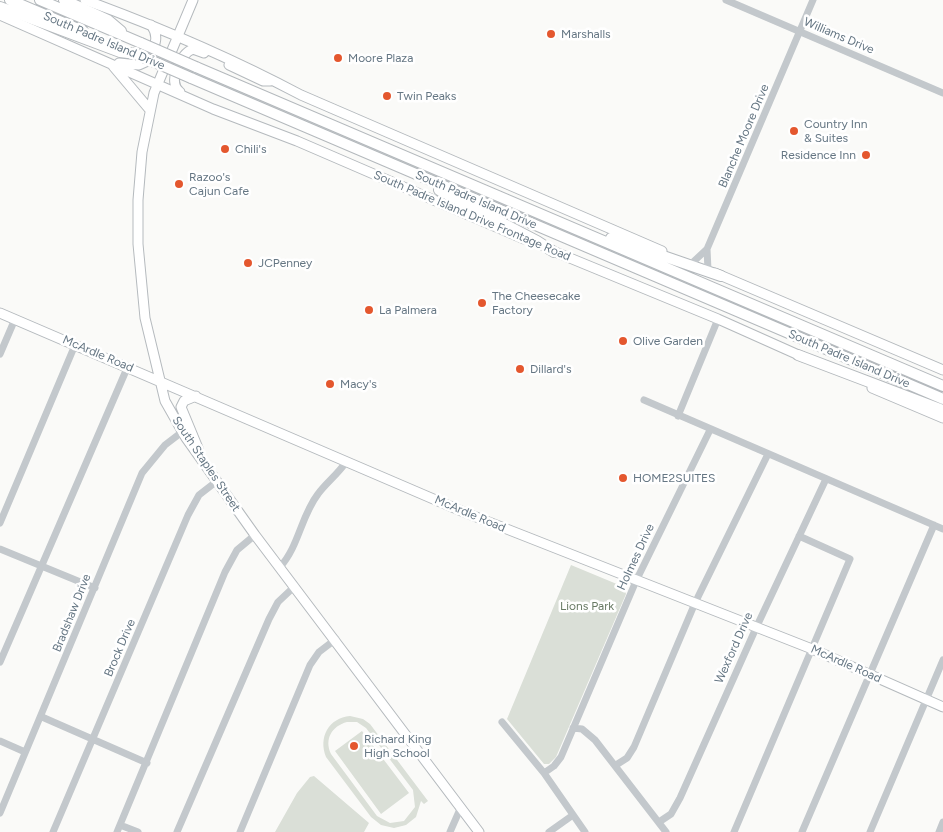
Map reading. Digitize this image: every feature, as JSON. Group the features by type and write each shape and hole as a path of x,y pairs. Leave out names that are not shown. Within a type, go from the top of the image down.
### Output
{"highway":[{"name":"South Padre Island Drive","path":"10,0 943,399"},
{"name":"South Padre Island Drive","path":"40,0 943,386"},
{"path":"64,0 108,20 129,38"},
{"path":"0,7 120,52 136,54"},
{"path":"423,177 436,188 537,241 554,252"},
{"path":"546,217 574,223 661,256 721,276"},
{"path":"798,355 943,410"}],"main road":[{"path":"85,0 151,24 301,94 691,264 943,370"},
{"name":"South Staples Street","path":"193,0 157,83 150,110 139,175 138,244 145,318 166,401 182,432 255,535 336,639 479,832"},
{"name":"South Padre Island Drive Frontage Road","path":"0,14 213,109 297,141 554,252 718,319 943,418"},
{"path":"109,62 139,66 148,61 157,40 156,33 151,24"},
{"path":"213,109 211,105 177,91 174,86 173,80 185,54 190,50 197,50 263,81 276,81"},
{"path":"109,62 150,110"},
{"name":"McArdle Road","path":"0,313 128,366 484,521 812,649 943,707"},
{"path":"196,396 184,401 181,407 204,462"}],"street":[{"name":"Williams Drive","path":"726,0 943,93"},
{"name":"Blanche Moore Drive","path":"691,264 707,249 813,0"},
{"name":"Blanche Moore Drive","path":"707,249 708,270"},
{"path":"0,354 15,319"},
{"path":"678,416 718,319"},
{"path":"0,523 75,345"},
{"path":"0,662 128,366"},
{"path":"644,400 710,430 943,528"},
{"name":"Holmes Drive","path":"544,772 554,766 561,757 636,581 710,430"},
{"name":"Bradshaw Drive","path":"0,813 25,752 42,717 142,473 165,445 182,432"},
{"path":"616,765 627,758 634,747 695,603 768,454"},
{"path":"280,567 290,556 318,494 336,476 346,462"},
{"name":"Wexford Drive","path":"659,822 671,814 680,798 756,628 826,479"},
{"name":"Brock Drive","path":"53,832 188,515 200,494 217,481"},
{"path":"802,832 868,674 934,524"},
{"path":"138,832 119,828 148,762 225,572 237,550 255,535"},
{"path":"734,832 850,559 799,536"},
{"path":"0,549 95,588"},
{"path":"177,832 268,619 278,602 295,586"},
{"path":"240,832 310,665 318,652 336,639"},
{"path":"870,832 943,660"},
{"path":"42,717 148,762"},
{"path":"502,722 544,772 586,832"},
{"path":"573,728 582,729 595,740 666,832"},
{"path":"0,742 25,752"},
{"path":"450,832 461,807"},
{"path":"549,832 572,814"},
{"path":"939,832 943,822"}],"green space":[{"name":"Lions Park","path":"571,565 624,587 626,594 556,757 549,764 544,764 507,719"},
{"path":"350,716 363,719 370,724 428,801 424,804 421,801 416,817 406,825 394,828 381,825 371,817 326,757 323,742 327,730 336,720","holes":["347,722 357,722 366,728 413,790 415,807 404,821 390,823 377,816 331,754 328,743 334,730"]},
{"path":"362,731 409,793 381,814 335,751"},
{"path":"314,776 369,823 364,832 275,832 297,793 310,777"}],"place":[{"name":"Marshalls","path":"551,34"},
{"name":"Moore Plaza","path":"338,58"},
{"name":"Twin Peaks","path":"387,96"},
{"name":"Country Inn & Suites","path":"794,131"},
{"name":"Chili's","path":"225,149"},
{"name":"Residence Inn","path":"866,155"},
{"name":"Razoo's Cajun Cafe","path":"179,184"},
{"name":"JCPenney","path":"248,263"},
{"name":"The Cheesecake Factory","path":"482,303"},
{"name":"La Palmera","path":"369,310"},
{"name":"Olive Garden","path":"623,341"},
{"name":"Dillard's","path":"520,369"},
{"name":"Macy's","path":"330,384"},
{"name":"HOME2SUITES","path":"623,478"},
{"name":"Richard King High School","path":"354,746"}]}
